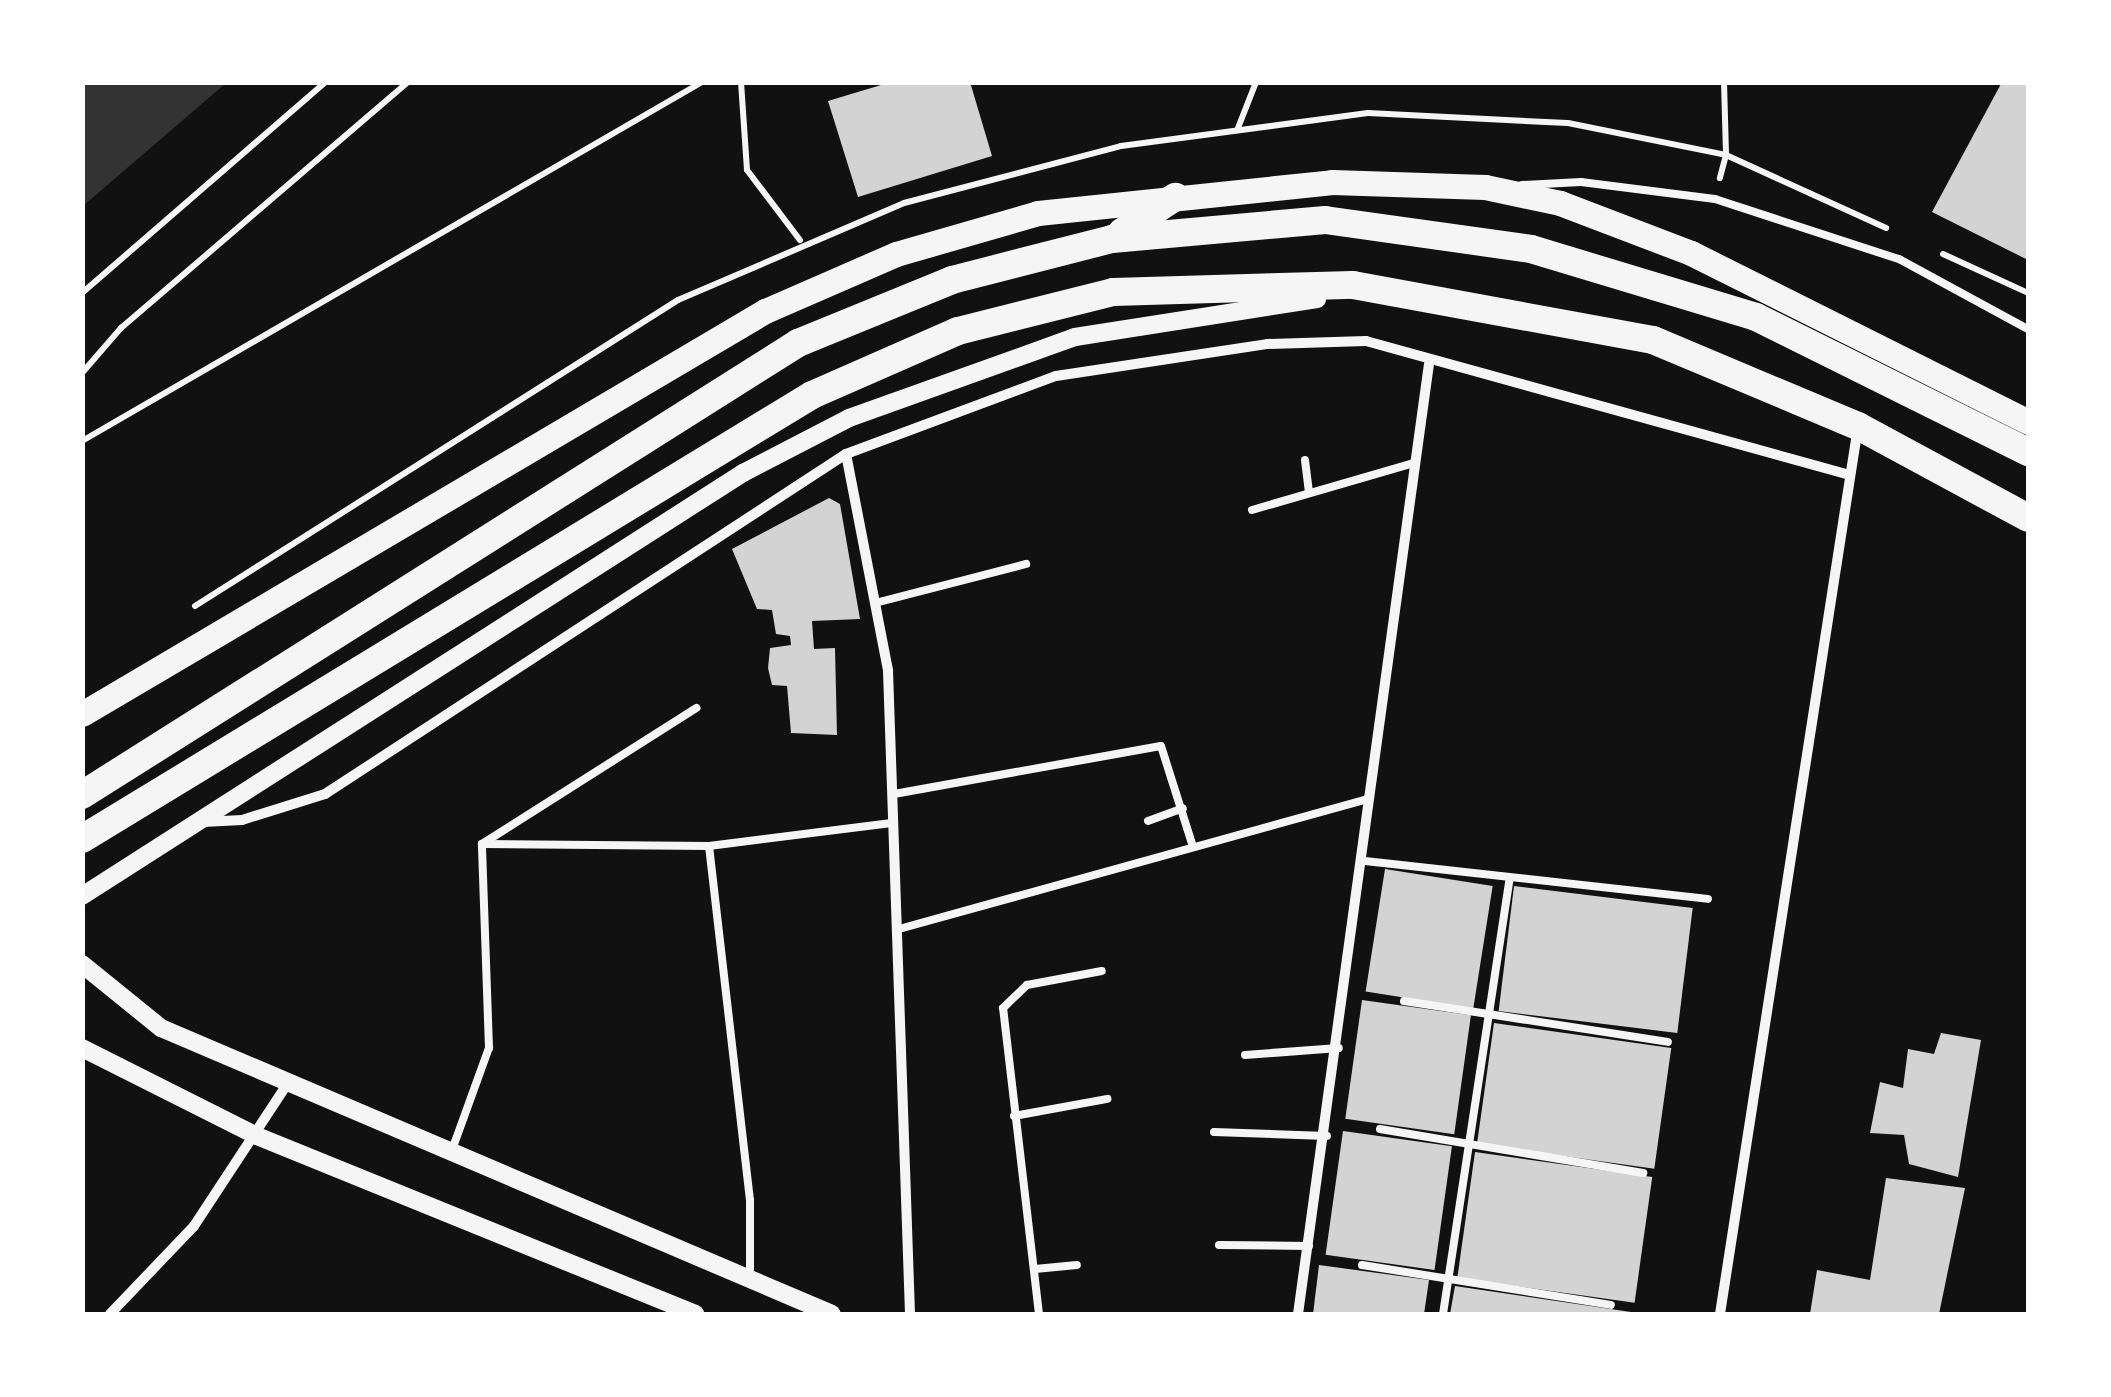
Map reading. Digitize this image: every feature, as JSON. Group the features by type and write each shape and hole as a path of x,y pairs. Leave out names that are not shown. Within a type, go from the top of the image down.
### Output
{"highway":[{"path":"1112,238 1175,197"},
{"path":"82,794 755,367 952,280 1112,238 1325,220 1531,248 1756,317 2028,452"},
{"path":"82,839 884,360 1035,308 1173,285 1273,280 1432,296 1653,340 1858,426 2028,518"}],"main road":[{"path":"82,714 766,310 973,230 1175,197 1332,182 1484,186 1560,203 1690,253 2028,422"}],"street":[{"path":"82,896 743,474 849,418 960,372 1193,312 1432,296"},
{"path":"198,822 242,820 325,794 846,454 1056,376 1135,362 1366,341 1408,349 1428,364 1850,475"},
{"path":"1298,1314 1327,1136 1428,364"},
{"path":"1720,1314 1858,426"},
{"path":"846,454 879,602 894,794 910,1314"},
{"path":"82,964 161,1028 286,1086 832,1314"},
{"path":"82,1048 256,1136 695,1314"},
{"path":"110,1314 194,1226 286,1086"}],"lane":[{"path":"1484,186 1580,182 1715,199 1899,258 2028,329"},
{"path":"1305,460 1309,494"},
{"path":"1252,510 1414,463"},
{"path":"879,602 1026,564"},
{"path":"482,844 696,708"},
{"path":"894,794 1161,746 1193,848"},
{"path":"898,929 1369,799"},
{"path":"1148,821 1183,808"},
{"path":"482,844 709,846 892,823"},
{"path":"450,1154 489,1048 482,844"},
{"path":"709,846 747,1163 750,1282"},
{"path":"1364,861 1708,899"},
{"path":"1443,1314 1510,878"},
{"path":"1039,1314 1002,1024 1009,998 1056,977 1102,972"},
{"path":"1404,1001 1668,1042"},
{"path":"1244,1056 1339,1048"},
{"path":"1014,1116 1107,1098"},
{"path":"1380,1129 1643,1173"},
{"path":"1214,1132 1327,1136"},
{"path":"1219,1244 1309,1246"},
{"path":"1362,1264 1611,1305"},
{"path":"1036,1269 1077,1265"}],"path":[{"path":"82,293 326,82"},
{"path":"82,373 121,328 408,82"},
{"path":"82,441 702,82"},
{"path":"741,82 747,170 800,240"},
{"path":"1238,128 1256,82"},
{"path":"1724,82 1726,154 1904,236"},
{"path":"1922,244 2028,292"}],"shaded area":[{"path":"83,82 226,82 226,83 83,206"}],"building":[{"path":"891,82 970,82 992,156 858,197 828,101"},
{"path":"2002,82 2028,82 2028,260 1932,212"},
{"path":"829,498 840,504 860,619 812,621 814,649 835,648 837,735 791,733 787,686 772,685 768,668 770,648 791,645 790,636 776,634 772,610 757,609 732,549"},
{"path":"1385,869 1493,886 1473,1009 1366,991"},
{"path":"1514,886 1693,908 1677,1033 1499,1011"},
{"path":"1362,1000 1471,1015 1454,1134 1345,1119"},
{"path":"1494,1023 1671,1048 1654,1169 1477,1144"},
{"path":"1941,1033 1981,1040 1958,1177 1909,1164 1904,1135 1870,1133 1880,1082 1903,1088 1908,1049 1934,1054"},
{"path":"1343,1131 1452,1146 1435,1270 1326,1255"},
{"path":"1475,1152 1652,1177 1635,1303 1457,1278"},
{"path":"1886,1178 1965,1188 1939,1314 1810,1314 1817,1270 1870,1280"},
{"path":"1319,1265 1429,1280 1424,1314 1313,1314"},
{"path":"1455,1286 1631,1312 1631,1314 1450,1314"}]}
